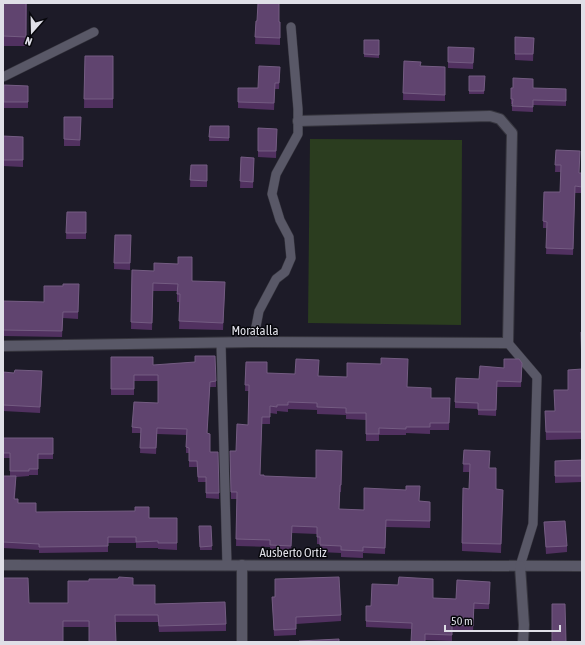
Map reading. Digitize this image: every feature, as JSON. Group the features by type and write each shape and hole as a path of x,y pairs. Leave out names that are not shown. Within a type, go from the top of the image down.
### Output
{"street":[{"path":"298,121 490,116 500,119 512,133 508,343"},
{"name":"Moratalla","path":"3,346 253,342 508,343"},
{"name":"Ausberto Ortiz","path":"3,565 582,566"},
{"path":"242,565 242,642"},
{"path":"520,566 524,625 523,642"}],"lane":[{"path":"253,342 259,311 276,279 285,272 291,258 289,238 280,220 272,194 276,174 298,134 298,109 290,27"},
{"path":"3,77 94,32"},
{"path":"221,343 227,565"},
{"path":"508,343 537,377 533,524 520,566"}],"green space":[{"path":"310,139 462,140 461,325 308,323"}],"building":[{"path":"3,3 26,3 26,37 3,36"},
{"path":"258,3 279,3 280,38 255,37"},
{"path":"515,37 534,38 533,54 515,54"},
{"path":"364,40 379,40 379,55 364,54"},
{"path":"448,47 474,48 473,63 448,62"},
{"path":"85,56 113,56 113,99 84,99"},
{"path":"404,61 421,62 420,66 445,67 445,95 403,93"},
{"path":"259,66 280,67 279,83 275,83 274,103 238,102 238,88 258,88"},
{"path":"469,76 485,76 484,91 469,91"},
{"path":"513,78 533,79 533,88 566,89 566,101 533,100 533,107 512,106 513,99 511,99 511,88 513,88"},
{"path":"4,85 28,86 28,102 4,102"},
{"path":"64,117 81,117 80,140 64,139"},
{"path":"210,126 229,126 229,138 209,137"},
{"path":"258,128 277,129 276,151 258,151"},
{"path":"3,136 23,137 23,160 3,160"},
{"path":"556,150 580,151 579,173 582,173 582,187 575,186 573,249 546,248 547,222 543,221 544,192 560,192 561,165 555,165"},
{"path":"241,157 254,158 253,182 240,181"},
{"path":"191,165 207,165 207,181 190,180"},
{"path":"67,212 86,212 86,233 66,233"},
{"path":"115,235 131,235 130,263 114,263"},
{"path":"178,257 192,257 192,281 225,282 223,323 179,321 180,294 177,294 178,284 153,283 152,323 131,322 132,270 154,271 154,263 178,264"},
{"path":"63,284 79,284 78,312 63,312 62,331 3,330 3,301 44,302 44,286 63,286"},
{"path":"581,332 582,332 582,369"},
{"path":"195,356 215,356 216,381 210,382 207,433 210,434 210,452 218,452 219,493 206,493 206,477 198,477 197,461 189,461 189,448 186,447 187,429 157,428 156,448 140,448 141,428 132,427 134,402 158,403 158,375 134,375 134,389 111,389 111,357 153,357 153,365 195,362"},
{"path":"381,358 408,359 407,387 431,388 431,398 450,398 449,423 430,423 430,427 406,427 406,429 379,428 379,434 366,434 366,413 346,413 346,408 317,407 317,403 288,402 288,405 277,405 277,407 270,406 270,417 262,417 260,475 316,478 316,450 342,451 339,509 364,510 364,488 406,490 406,486 420,486 419,501 430,502 430,521 386,520 385,548 363,547 363,551 341,550 341,546 320,545 320,537 317,537 317,527 292,526 291,546 270,545 270,540 236,539 237,492 231,492 230,451 236,451 237,424 248,425 249,385 245,385 246,362 267,362 267,373 295,374 296,359 319,360 318,376 347,377 347,363 381,364"},
{"path":"504,359 519,359 522,363 521,382 497,381 496,410 478,410 478,403 455,402 456,378 479,379 480,366 504,368"},
{"path":"582,369 582,432 546,432 545,411 555,411 554,390 568,390 568,370"},
{"path":"15,370 42,371 40,407 3,405 3,372 14,373"},
{"path":"3,438 53,438 53,454 38,454 38,469 29,469 29,471 10,471 10,453 3,453"},
{"path":"464,450 490,451 489,468 496,468 496,489 503,490 501,544 462,543 463,488 469,489 470,464 463,464"},
{"path":"582,460 582,476 555,476 555,461"},
{"path":"3,476 16,476 14,499 18,499 18,503 36,503 36,512 135,511 135,507 149,507 149,518 177,518 177,543 158,543 158,541 136,542 136,537 108,537 108,546 39,547 39,544 3,542"},
{"path":"565,521 567,546 546,547 544,522"},
{"path":"199,526 211,526 212,546 200,547"},
{"path":"119,577 133,578 133,585 155,585 155,604 225,602 226,624 159,626 158,615 115,615 116,642 89,642 89,621 63,621 63,642 3,642 3,578 28,578 29,603 68,603 68,581 118,579"},
{"path":"339,577 341,615 296,617 296,629 274,630 272,597 275,597 275,579"},
{"path":"399,577 433,579 433,598 456,599 457,580 490,582 489,604 474,603 473,626 452,625 452,635 425,634 425,642 411,642 412,623 366,621 366,606 371,606 372,584 398,585"},
{"path":"552,604 565,604 566,642 552,642"},
{"path":"339,639 339,642 299,641"}]}
